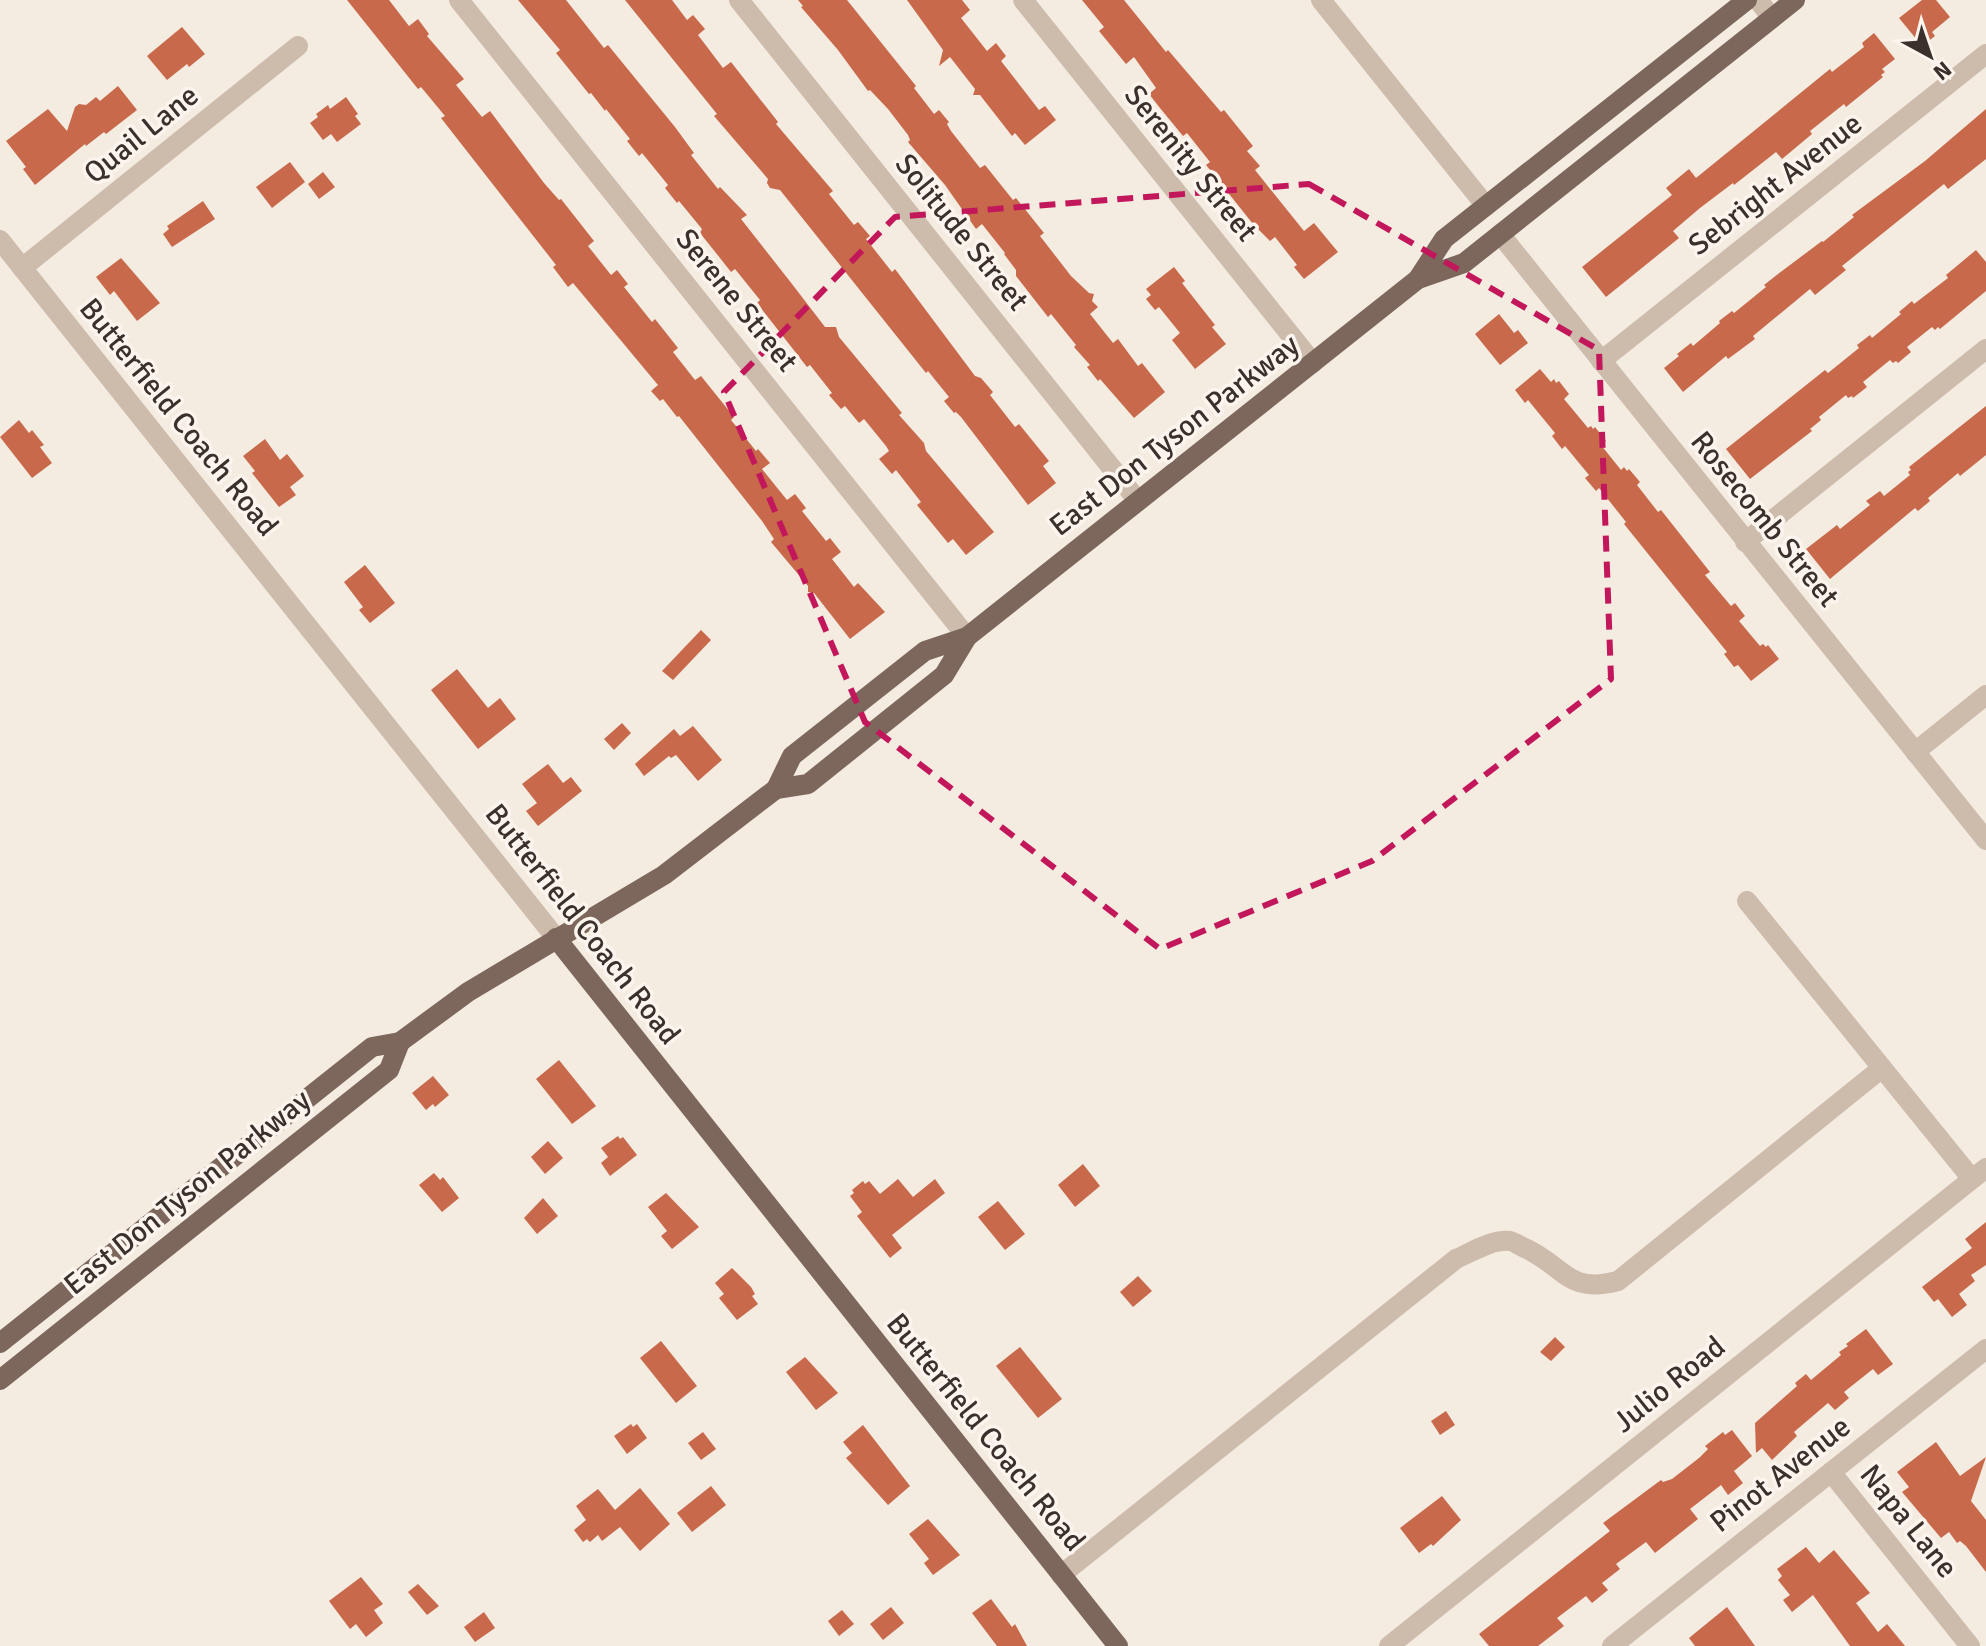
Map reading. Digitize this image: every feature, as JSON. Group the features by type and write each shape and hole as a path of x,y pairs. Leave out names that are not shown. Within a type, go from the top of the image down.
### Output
{"main road":[{"name":"East Don Tyson Parkway","path":"0,1343 372,1047 400,1042 449,1004 556,938 639,892 776,789 792,756 925,651 967,637 1418,279 1444,239 1747,0"},
{"name":"East Don Tyson Parkway","path":"1418,279 1464,263 1795,0"},
{"name":"East Don Tyson Parkway","path":"776,789 808,784 944,675 967,637"},
{"name":"Butterfield Coach Road","path":"556,938 1118,1646"},
{"name":"East Don Tyson Parkway","path":"0,1380 389,1070 400,1042"}],"street":[{"name":"Serene Street","path":"459,0 967,637"},
{"name":"Solitude Street","path":"739,0 1138,501"},
{"name":"Serenity Street","path":"1023,0 1313,363"},
{"path":"1321,0 1486,206"},
{"path":"1758,0 1772,18"},
{"name":"Quail Lane","path":"22,268 298,46"},
{"name":"Sebright Avenue","path":"1601,361 1986,54"},
{"name":"Rosecomb Street","path":"1500,234 1986,840"},
{"name":"Butterfield Coach Road","path":"0,240 556,938"},
{"path":"1745,542 1986,349"},
{"path":"1915,752 1986,695"},
{"path":"1747,901 1882,1068 1979,1173"},
{"path":"1061,1575 1456,1259 1491,1243 1511,1241 1536,1253 1572,1281 1597,1286 1618,1281 1882,1068"},
{"name":"Julio Road","path":"1389,1646 1979,1173"},
{"name":"Pinot Avenue","path":"1621,1643 1986,1349"},
{"name":"Napa Lane","path":"1831,1472 1970,1646"}],"highlighted area":[{"path":"1309,184 1599,350 1611,679 1372,861 1160,949 865,722 724,392 895,217"}],"building":[{"path":"347,0 389,0 409,26 418,19 429,34 427,36 464,79 456,85 482,117 490,111 544,183 561,199 594,241 588,246 611,275 617,270 628,284 624,287 678,348 673,352 695,380 701,376 734,417 731,420 770,463 762,469 787,500 795,494 806,508 802,511 826,541 830,538 841,552 832,559 854,587 858,583 885,612 850,639 814,593 808,592 808,586 771,542 774,539 762,521 679,416 651,391 658,385 573,283 568,287 553,267 556,265 441,118 445,116 421,87 418,89"},
{"path":"518,0 566,0 604,48 608,45 675,127 694,153 691,155 718,189 720,187 747,215 741,219 825,327 836,327 839,337 902,413 899,415 924,443 926,451 994,532 966,555 953,539 948,543 917,505 921,502 896,470 892,474 879,459 889,451 886,446 864,419 859,423 845,406 841,409 829,395 832,393 810,365 807,367 757,303 760,300 735,269 731,272 700,233 702,229 665,188 668,185 642,153 639,156 627,141 630,139 606,109 589,94 556,53 560,50"},
{"path":"625,0 672,0 687,20 693,15 705,29 698,35 723,68 731,62 778,122 776,124 833,191 829,194 854,225 858,222 870,236 866,239 892,272 895,269 975,376 981,378 993,392 990,395 1015,427 1019,424 1049,461 1043,466 1056,483 1028,505 961,417 944,401 949,397 928,371 926,373 780,190 770,188 768,179 714,116 717,114"},
{"path":"798,0 847,0 916,86 914,88 934,114 939,110 980,168 985,165 1013,200 1016,198 1044,233 1040,236 1071,276 1094,294 1092,301 1098,307 1090,314 1113,343 1118,339 1138,366 1142,363 1165,392 1134,418 1100,379 1098,381 1087,367 1090,365 1074,347 1076,345 1051,314 1048,317 1016,276 1016,270 1005,253 982,224 976,229 945,185 908,142 908,135 888,109 868,91"},
{"path":"907,0 962,0 970,10 961,18 987,51 996,43 1006,56 1001,61 1039,110 1045,106 1056,120 1025,145 1015,133 1012,136 980,95 973,95 975,89 950,57 939,66 943,50"},
{"path":"1082,0 1124,0 1166,52 1168,50 1221,112 1224,110 1253,146 1247,151 1260,166 1255,170 1304,231 1314,223 1338,252 1304,279 1275,237 1270,241 1253,224 1206,165 1210,162 1187,133 1183,136 1160,108 1149,94 1156,88 1134,57 1126,64 1099,31 1104,27"},
{"path":"1922,0 1936,0 1950,17 1932,32 1935,36 1922,46 1899,18"},
{"path":"182,27 205,54 167,80 147,56"},
{"path":"1874,33 1895,59 1882,69 1885,72 1881,75 1883,77 1810,131 1812,134 1782,159 1776,152 1700,208 1673,231 1679,238 1606,297 1582,267 1672,195 1666,188 1689,169 1696,178 1830,69 1832,72 1864,47 1862,43"},
{"path":"118,86 137,110 106,134 104,132 85,144 35,185 6,141 48,109 67,131 75,107 86,105 96,97 100,101"},
{"path":"346,97 361,124 337,142 331,134 323,140 310,123 328,105 330,109"},
{"path":"1986,109 1986,159 1948,189 1944,184 1842,266 1846,270 1815,295 1810,289 1753,336 1755,339 1728,359 1726,356 1683,392 1664,368 1679,356 1677,354 1691,343 1693,346 1719,321 1732,311 1734,313 1766,287 1764,285 1823,242 1854,217 1852,215 1925,161"},
{"path":"290,162 305,182 272,208 256,187"},
{"path":"323,172 335,187 319,199 308,184"},
{"path":"203,201 215,219 172,247 163,234 169,229 167,226"},
{"path":"1976,250 1986,262 1986,291 1940,329 1932,327 1907,347 1911,352 1898,363 1890,360 1863,382 1867,387 1853,398 1846,395 1819,417 1821,420 1810,429 1812,431 1750,479 1726,449 1825,370 1828,373 1870,335 1872,338 1912,301 1914,304 1948,278 1946,275"},
{"path":"121,258 160,303 137,321 114,291 110,295 96,277"},
{"path":"1174,267 1226,344 1195,369 1172,340 1180,333 1159,307 1155,310 1146,299 1151,295 1146,289"},
{"path":"1499,314 1514,333 1518,330 1528,343 1500,365 1475,334"},
{"path":"1540,369 1551,382 1554,379 1556,383 1559,381 1569,394 1564,399 1588,428 1595,427 1606,441 1601,445 1621,470 1624,467 1627,471 1629,469 1640,482 1637,485 1658,512 1661,510 1710,572 1705,575 1731,606 1735,603 1745,616 1739,621 1760,646 1768,645 1779,659 1751,681 1738,665 1734,667 1724,654 1727,652 1624,524 1626,522 1599,488 1596,491 1585,478 1589,475 1565,446 1562,449 1552,436 1555,433 1528,400 1525,403 1515,390"},
{"path":"1986,406 1986,455 1960,476 1958,473 1928,498 1930,501 1918,511 1915,508 1830,579 1806,549 1837,525 1840,529 1870,505 1866,501 1880,491 1884,496 1910,475 1909,467"},
{"path":"19,420 44,445 40,447 52,463 32,478 0,437"},
{"path":"265,439 280,460 287,454 304,476 290,487 296,495 279,507 252,473 255,471 243,456"},
{"path":"365,565 395,603 370,623 359,610 363,607 344,582"},
{"path":"701,630 711,640 673,680 662,671"},
{"path":"457,669 488,708 500,698 516,719 478,749 431,690"},
{"path":"622,723 631,733 614,750 604,739"},
{"path":"693,726 722,760 698,781 676,755 669,756 644,776 635,764 674,729 680,736"},
{"path":"548,764 563,783 571,777 582,791 538,826 526,811 537,803 522,784"},
{"path":"559,1060 596,1106 572,1124 536,1079"},
{"path":"433,1076 449,1095 435,1107 433,1104 426,1110 412,1093"},
{"path":"618,1136 620,1139 623,1137 637,1155 610,1176 601,1163 608,1157 601,1148"},
{"path":"548,1141 563,1158 545,1174 531,1157"},
{"path":"1083,1164 1100,1186 1075,1207 1058,1185"},
{"path":"434,1173 440,1180 443,1177 459,1198 442,1212 419,1185"},
{"path":"898,1179 913,1197 935,1179 945,1193 892,1235 902,1248 890,1258 857,1216 862,1212 850,1196 854,1193 852,1190 863,1181 865,1184 869,1181 880,1194"},
{"path":"666,1193 699,1227 672,1249 661,1236 667,1231 648,1207"},
{"path":"543,1198 558,1216 537,1234 524,1218"},
{"path":"998,1201 1025,1234 1005,1250 978,1217"},
{"path":"1986,1222 1986,1265 1971,1275 1975,1281 1959,1294 1967,1305 1952,1317 1938,1299 1934,1302 1922,1287 1972,1248 1965,1239"},
{"path":"732,1268 751,1287 755,1294 752,1296 758,1304 737,1320 719,1298 724,1294 715,1283"},
{"path":"1138,1276 1152,1291 1133,1307 1120,1292"},
{"path":"1866,1329 1893,1364 1878,1375 1873,1369 1844,1392 1849,1398 1835,1410 1828,1403 1794,1432 1797,1436 1772,1460 1762,1448 1756,1453 1755,1423 1797,1386 1795,1383 1806,1374 1811,1380 1841,1355 1839,1352 1848,1346 1846,1344"},
{"path":"1555,1337 1565,1347 1551,1361 1540,1352"},
{"path":"661,1341 697,1386 676,1403 640,1358"},
{"path":"1020,1347 1062,1399 1038,1418 996,1366"},
{"path":"805,1357 838,1393 816,1410 786,1372"},
{"path":"1446,1411 1455,1425 1440,1435 1431,1421"},
{"path":"631,1424 633,1427 637,1424 647,1438 627,1454 614,1436"},
{"path":"863,1425 910,1486 888,1505 846,1458 852,1453 843,1442"},
{"path":"1732,1430 1752,1456 1734,1471 1743,1483 1728,1495 1721,1485 1690,1509 1698,1519 1655,1553 1646,1542 1616,1564 1620,1569 1602,1583 1608,1590 1592,1603 1586,1596 1557,1618 1564,1626 1538,1646 1489,1646 1479,1634 1610,1531 1603,1523 1661,1480 1672,1479 1699,1458 1708,1449 1705,1446 1723,1432 1725,1435"},
{"path":"703,1432 716,1449 701,1460 688,1443"},
{"path":"1936,1442 1960,1476 1986,1457 1971,1501 1986,1520 1986,1572 1966,1546 1960,1541 1957,1543 1949,1532 1941,1538 1902,1492 1909,1487 1897,1472"},
{"path":"711,1486 726,1505 692,1532 677,1513"},
{"path":"640,1488 670,1524 640,1551 620,1527 602,1541 598,1535 590,1542 587,1539 583,1542 574,1530 586,1520 576,1506 598,1489 615,1510"},
{"path":"1442,1496 1461,1520 1433,1546 1431,1544 1419,1553 1400,1528"},
{"path":"928,1519 960,1555 933,1575 924,1563 929,1559 909,1534"},
{"path":"1806,1547 1819,1563 1834,1550 1870,1593 1856,1603 1878,1632 1887,1624 1905,1646 1850,1646 1813,1595 1792,1612 1783,1600 1790,1595 1778,1580 1782,1576 1777,1569"},
{"path":"361,1577 383,1604 374,1610 383,1623 366,1637 356,1624 350,1629 329,1601"},
{"path":"418,1584 439,1606 427,1615 408,1592"},
{"path":"991,1599 1012,1627 1015,1624 1027,1646 997,1646 972,1613"},
{"path":"891,1607 904,1623 883,1640 870,1624"},
{"path":"1727,1607 1755,1646 1695,1646 1689,1638"},
{"path":"842,1610 854,1624 839,1636 828,1621"},
{"path":"484,1612 495,1628 475,1642 464,1627"}]}
